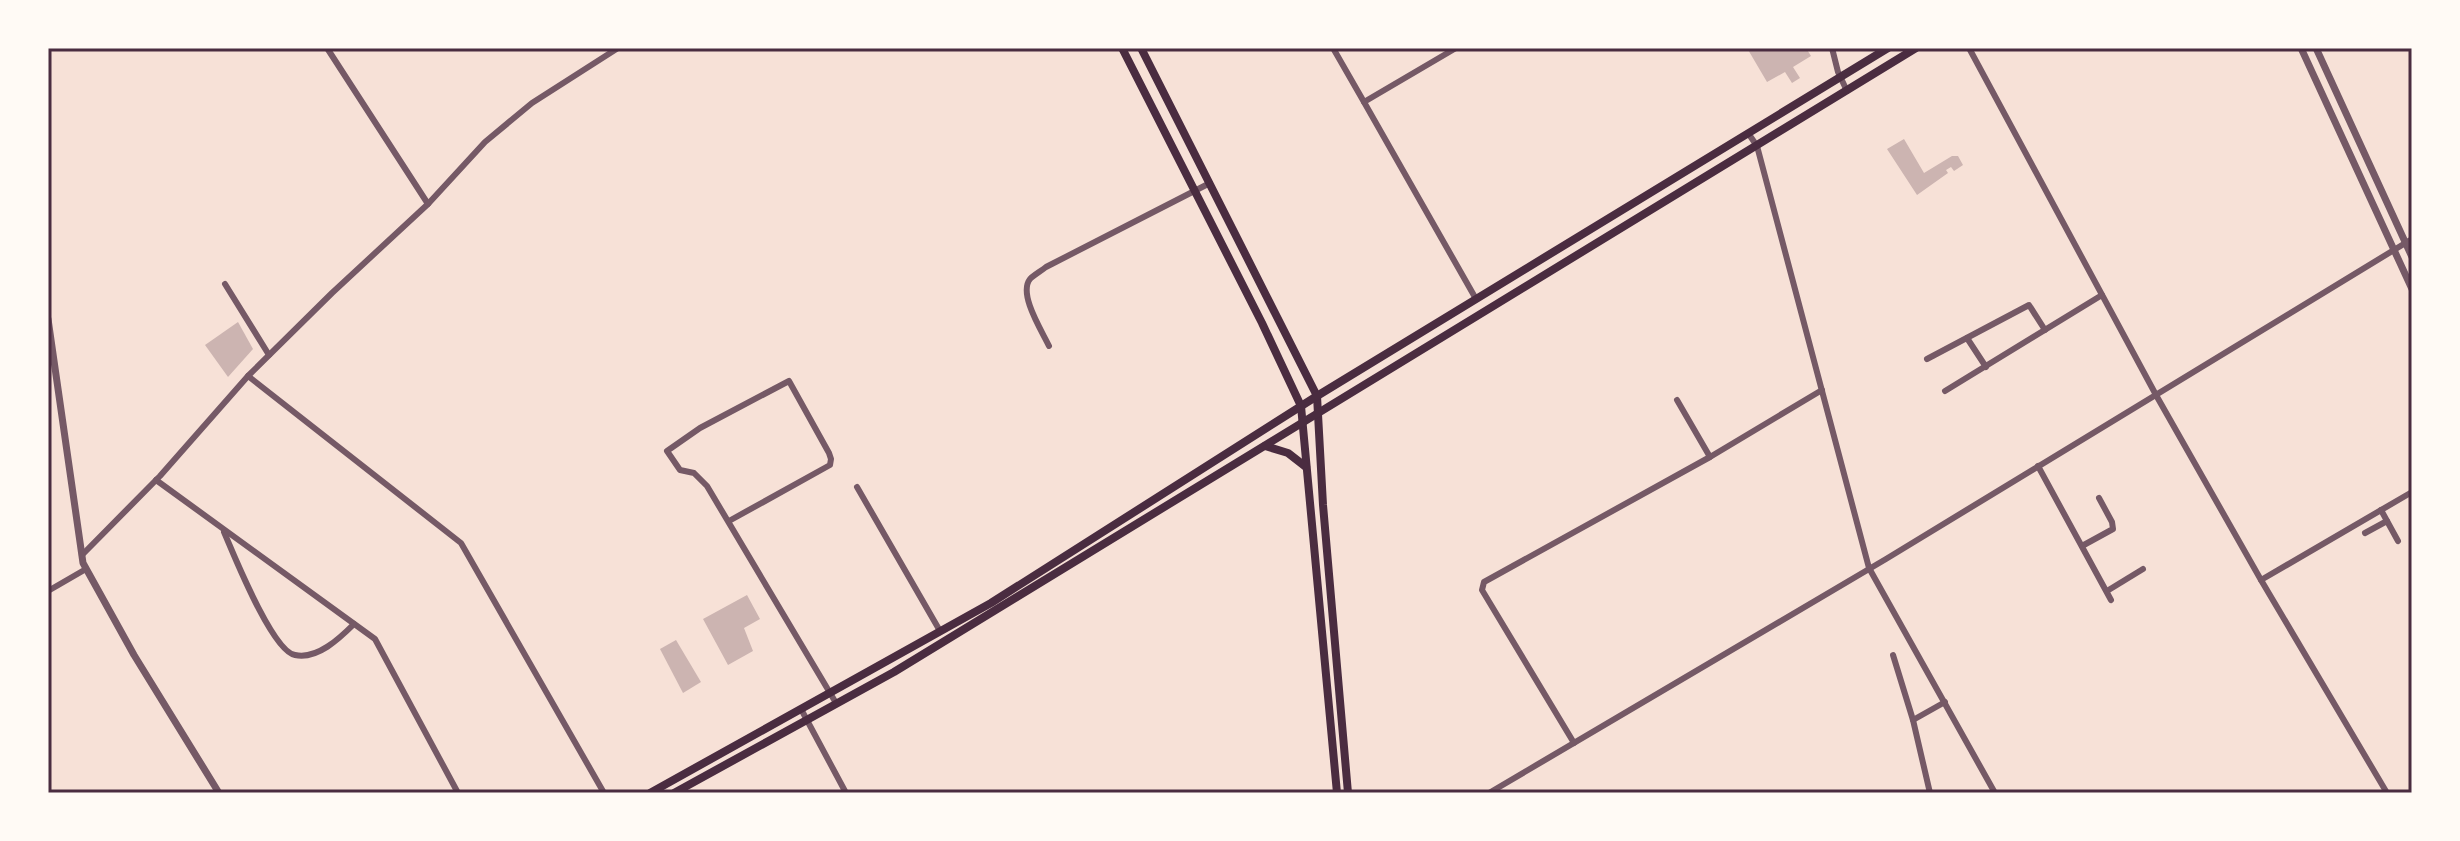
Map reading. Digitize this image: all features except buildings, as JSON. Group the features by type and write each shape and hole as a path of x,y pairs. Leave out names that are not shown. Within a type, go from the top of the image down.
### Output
{"main road":[{"path":"1122,48 1301,406 1337,793"},
{"path":"1141,48 1317,396 1323,505 1348,793"},
{"path":"650,793 991,603 1317,396 1888,48"},
{"path":"674,793 905,665 1916,48"},
{"path":"1265,446 1288,453 1307,467"}],"street":[{"path":"327,48 428,204"},
{"path":"82,555 156,480 248,376 428,204 472,155 532,103 618,48"},
{"path":"1333,48 1476,299"},
{"path":"1364,102 1456,48"},
{"path":"1832,48 1847,91"},
{"path":"1969,48 2156,395 2387,793"},
{"path":"2301,48 2412,289"},
{"path":"2316,48 2409,241 2412,257"},
{"path":"1748,133 1757,146 1869,568 1995,793"},
{"path":"1049,346 1027,299 1026,288 1030,279 1046,267 1210,183"},
{"path":"1489,793 1869,568 2409,241"},
{"path":"225,284 269,355"},
{"path":"1945,391 2102,295"},
{"path":"1927,359 2029,305 2045,330"},
{"path":"48,319 86,569 134,655 219,793"},
{"path":"1967,338 1986,367"},
{"path":"248,376 461,543 604,793"},
{"path":"729,521 830,465 829,453 789,381 700,428 667,451 680,470 694,473 707,486 836,703"},
{"path":"1574,743 1482,590 1484,582 1710,457 1822,390"},
{"path":"1677,400 1710,457"},
{"path":"2038,466 2111,600"},
{"path":"156,480 375,639 458,793"},
{"path":"857,487 940,631"},
{"path":"2261,580 2412,492"},
{"path":"2082,546 2113,529 2099,498"},
{"path":"2381,510 2398,541"},
{"path":"2365,533 2387,521"},
{"path":"222,528 281,648 292,655 309,656 339,639 354,624"},
{"path":"48,591 86,569"},
{"path":"2107,591 2143,569"},
{"path":"1893,655 1913,720 1930,793"},
{"path":"1913,720 1945,702"},
{"path":"801,709 846,793"}]}
